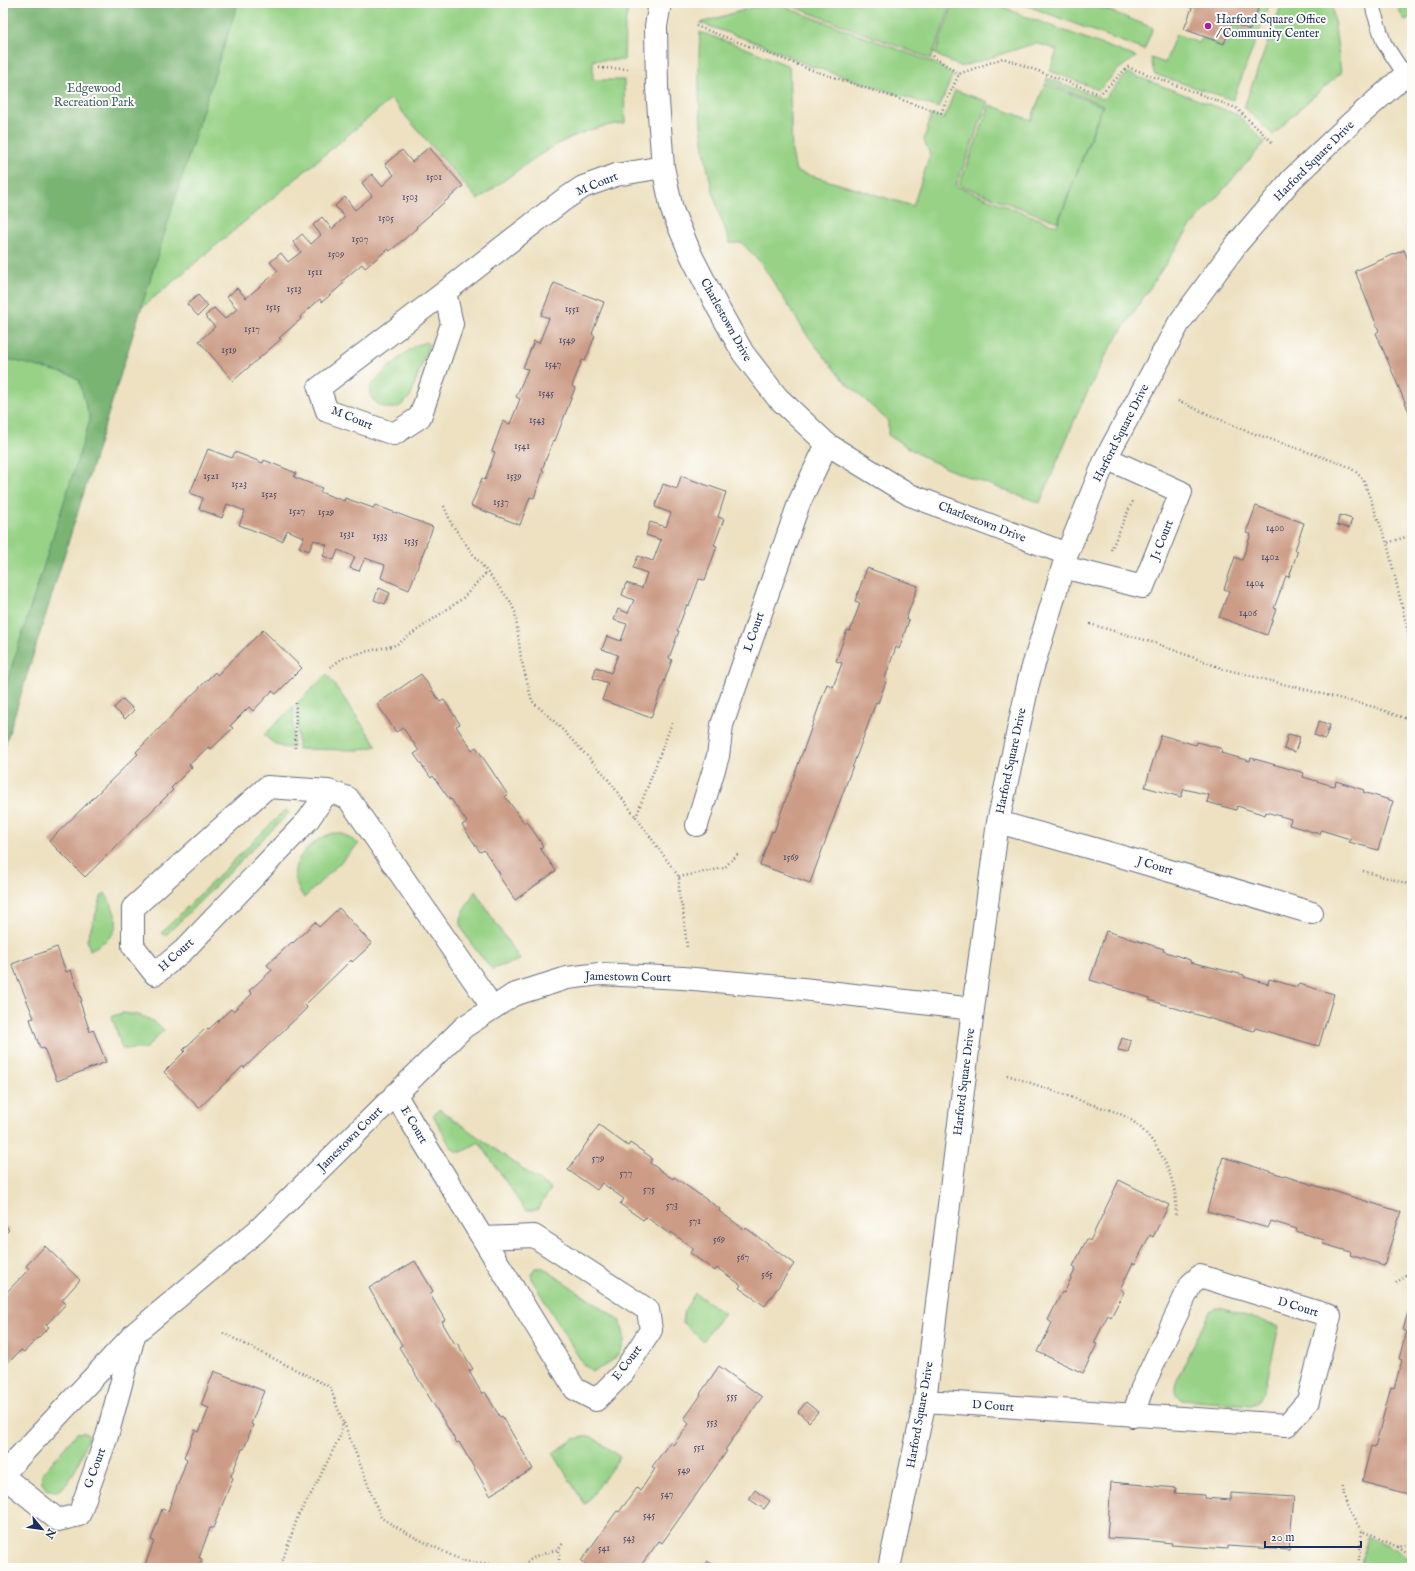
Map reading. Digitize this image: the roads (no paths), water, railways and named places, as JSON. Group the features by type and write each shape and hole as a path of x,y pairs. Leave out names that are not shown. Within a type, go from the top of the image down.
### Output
{"street":[{"name":"Charlestown Drive","path":"660,3 656,26 657,88 663,168 672,210 692,257 743,353 777,397 827,444 910,495 1065,560"},
{"name":"Harford Square Drive","path":"889,1568 925,1401 973,1009 998,822 1029,680 1065,560 1106,458 1178,324 1236,244 1292,179 1351,123 1410,80"},
{"name":"M Court","path":"445,292 452,324 420,417 394,434 327,411 319,388 562,201 583,187 616,175 663,168"},
{"name":"L Court","path":"697,825 718,756 722,725 799,503 827,444"},
{"name":"J1 Court","path":"1065,560 1143,587 1181,492 1106,458"},
{"name":"H Court","path":"328,791 302,826 184,950 155,974 133,946 133,908 267,787 328,791 348,798 493,1008"},
{"name":"J Court","path":"998,822 1312,913"},
{"name":"Jamestown Court","path":"257,1231 464,1027 513,995 547,984 567,978 600,974 683,978 803,989 973,1009"},
{"name":"E Court","path":"395,1094 575,1390 596,1400 623,1373 652,1330 648,1310 534,1236 483,1238"},
{"name":"G Court","path":"135,1333 107,1436 78,1515 58,1520 3,1475 135,1333 257,1231"},
{"name":"D Court","path":"925,1401 1133,1416 1286,1425 1308,1401 1330,1316 1200,1276 1191,1284 1142,1388 1133,1416"}],"lane":[{"path":"1372,3 1384,43 1410,80"}],"place":[{"name":"Harford Square Office / Community Center","path":"1208,26"}],"park label":[{"name":"Edgewood Recreation Park","path":"94,95"}]}
